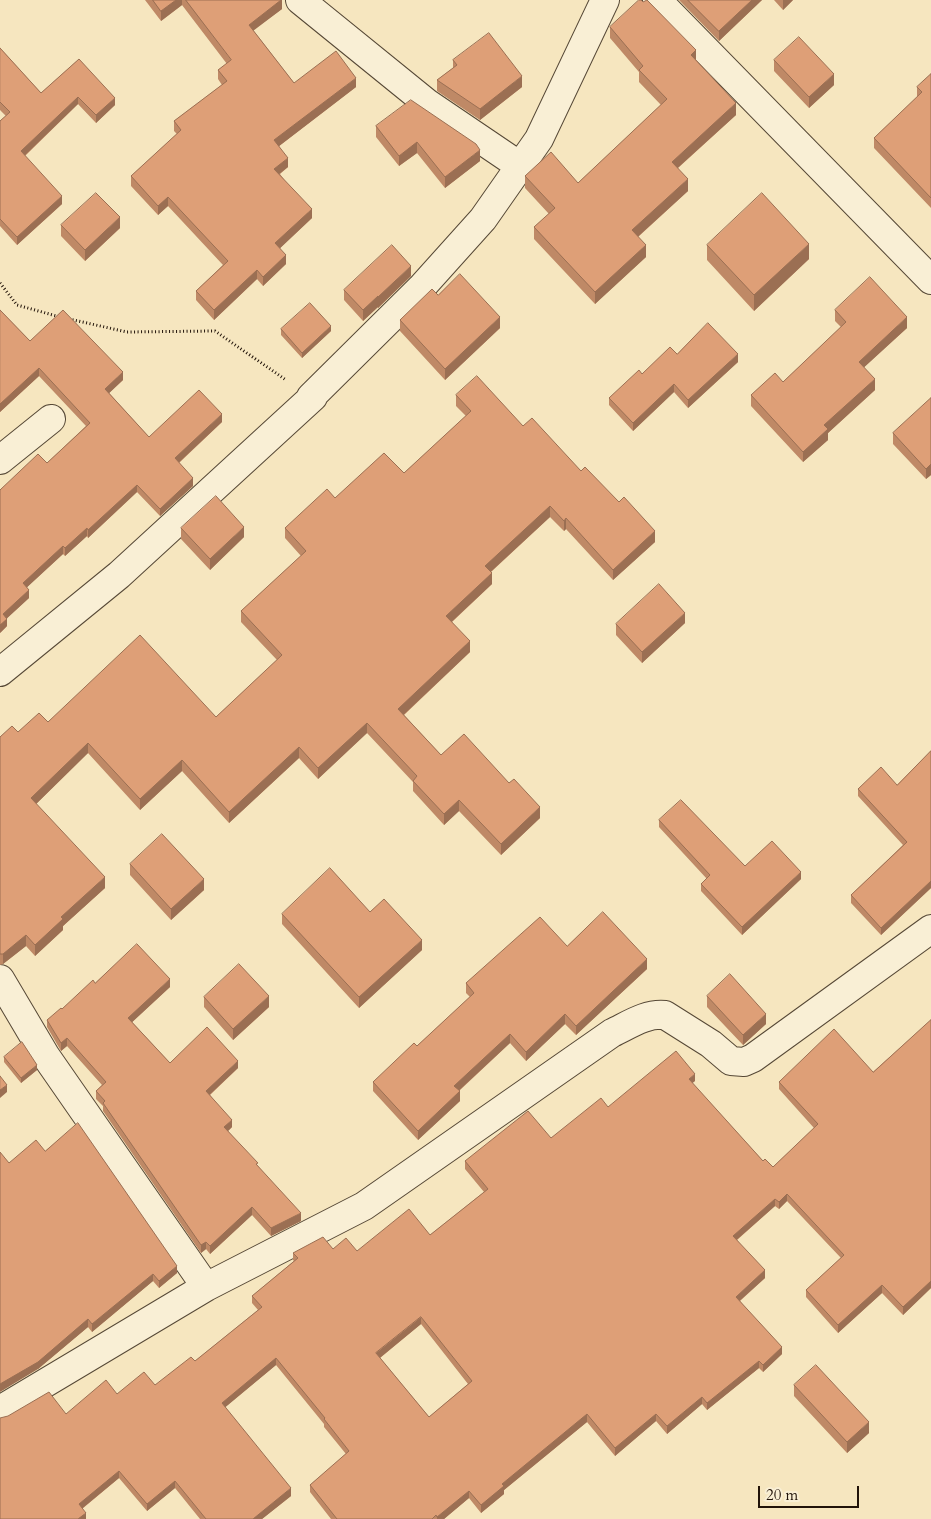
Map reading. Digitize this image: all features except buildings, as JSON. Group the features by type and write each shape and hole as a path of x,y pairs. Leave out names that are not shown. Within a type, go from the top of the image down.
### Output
{"street":[{"path":"300,0 427,103 520,166"},
{"path":"0,672 120,575 312,397 422,288 483,219 538,139 605,0"},
{"path":"657,0 931,280"},
{"path":"0,460 51,419"},
{"path":"0,1410 206,1287 364,1206 612,1033 645,1018 657,1014 665,1015 711,1044 731,1061 744,1062 761,1052 931,929"},
{"path":"0,979 7,1008 45,1055 206,1287"}],"path":[{"path":"0,283 18,305 127,332 215,331 312,397"}]}
